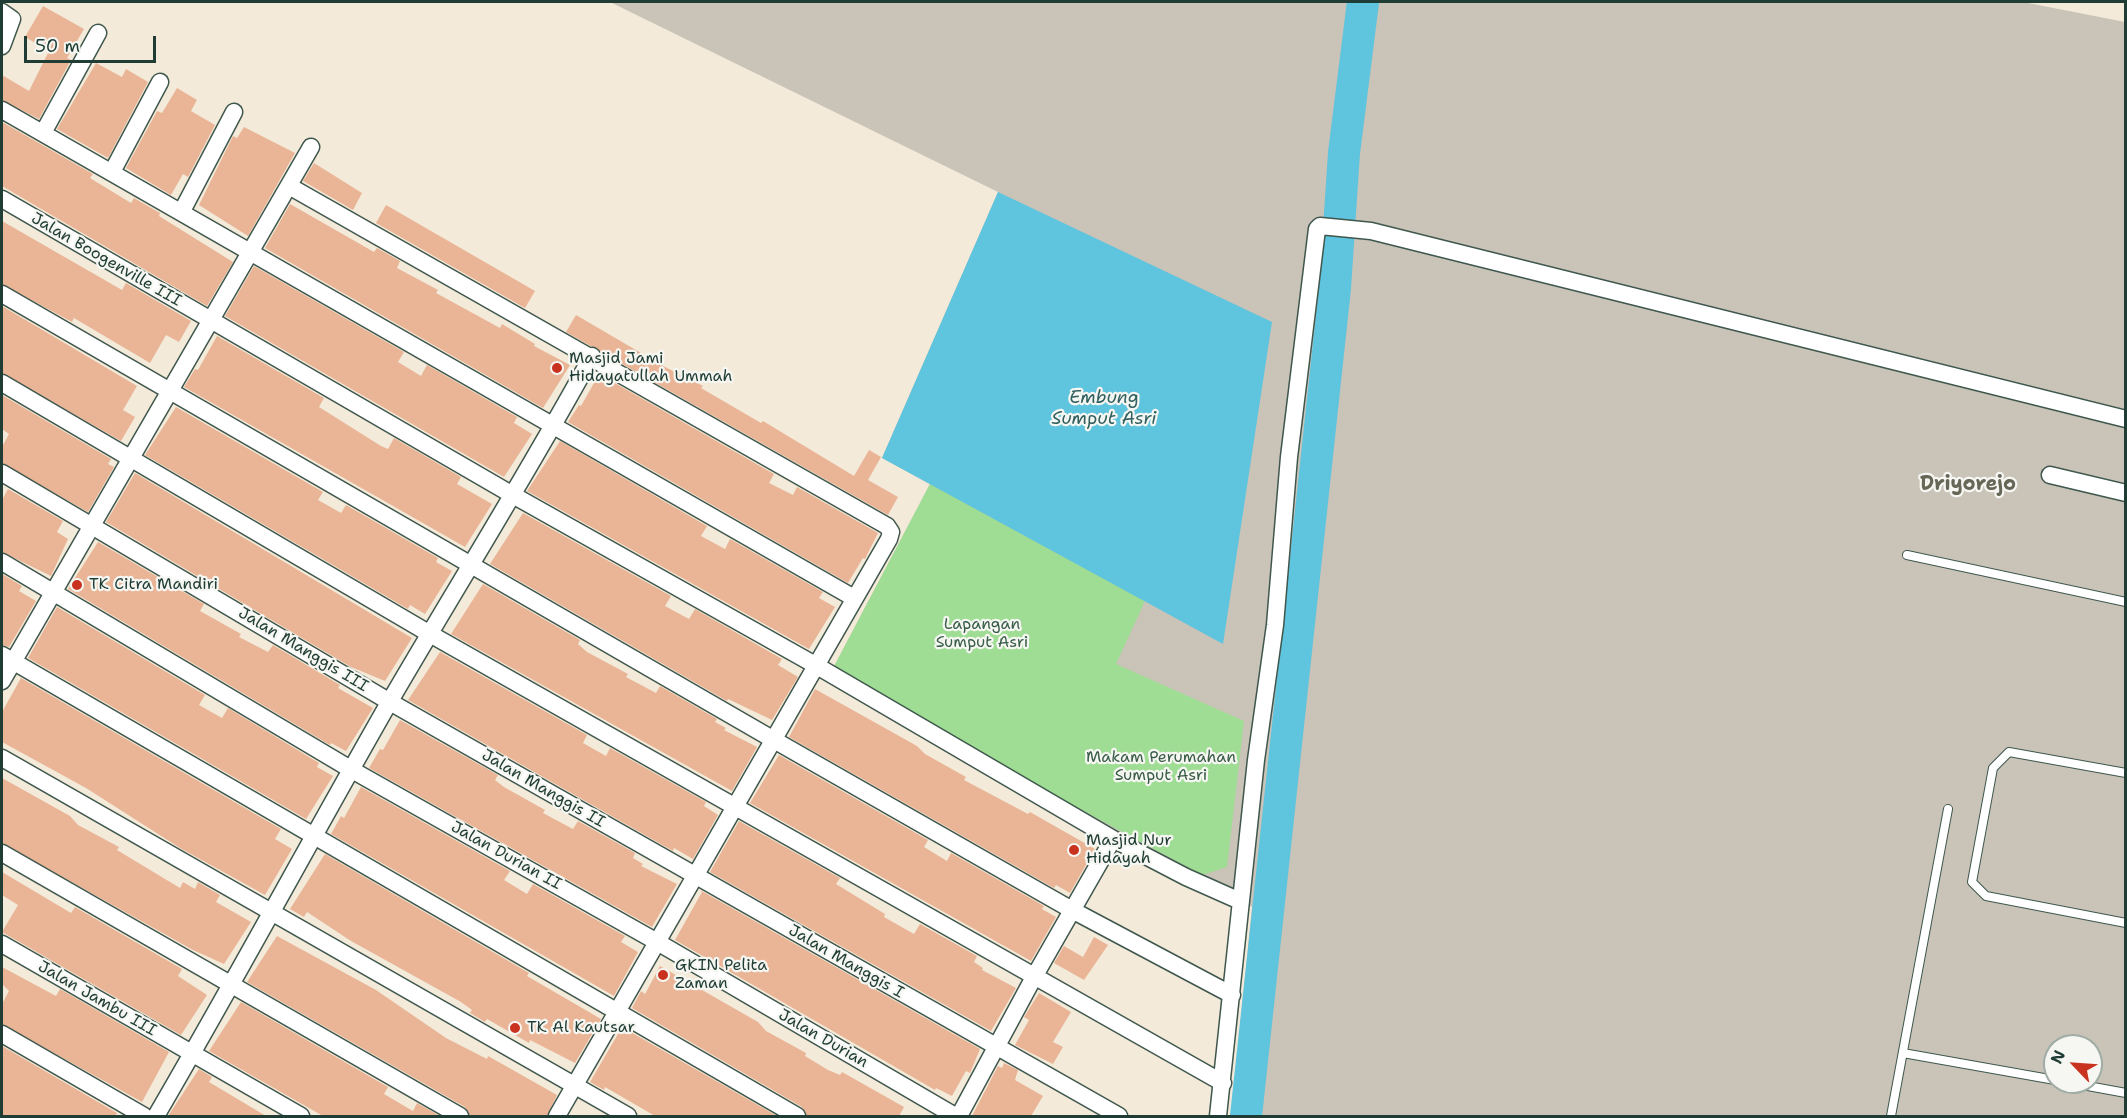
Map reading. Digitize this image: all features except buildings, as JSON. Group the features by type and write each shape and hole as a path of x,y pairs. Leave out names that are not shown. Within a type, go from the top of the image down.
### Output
{"street":[{"path":"2,12 12,19 12,24 2,46"},
{"path":"43,134 98,33"},
{"path":"112,172 160,81"},
{"path":"2,110 182,211 553,428 854,598"},
{"path":"182,211 234,112"},
{"path":"2,681 7,658 55,592 311,147"},
{"path":"289,186 592,356 887,526 891,532 659,943 573,1085 557,1116"},
{"name":"Jalan Boogenville III","path":"2,199 511,494 817,666 1113,839 1186,878 1240,901"},
{"path":"1218,1116 1256,760 1275,625 1289,458 1317,229 1325,225 1365,230 2126,419"},
{"path":"2,294 470,566 1072,910 1232,995"},
{"path":"156,1116 390,702 511,494 553,428 592,356"},
{"path":"2,383 430,634 1223,1083"},
{"name":"Jalan Manggis III","path":"2,473 390,702"},
{"path":"2050,475 2126,493"},
{"name":"Jalan Durian II","path":"2,562 352,770 659,943"},
{"path":"7,658 797,1116"},
{"name":"Jalan Manggis II","path":"390,702 695,876"},
{"path":"2,758 628,1116"},
{"path":"957,1116 1113,839"},
{"path":"2,853 460,1116"},
{"name":"Jalan Manggis I","path":"695,876 1119,1116"},
{"name":"Jalan Durian","path":"659,943 957,1116"},
{"name":"Jalan Jambu III","path":"2,944 301,1116"},
{"path":"2,1034 144,1116"}],"lane":[{"path":"1906,555 2126,602"},
{"path":"2126,773 2009,752 1993,768 1972,882 1986,896 2126,923"},
{"path":"1891,1116 1948,809"},
{"path":"1903,1053 2043,1078"},
{"path":"2103,1089 2126,1093"}],"shaded area":[{"path":"610,2 2023,2 2125,22 2125,1116 1231,1116 1252,907 830,674 930,484 882,458 998,192"}],"green space":[{"name":"Lapangan Sumput Asri","path":"930,484 1145,601 1116,664 1244,721 1227,867 1202,875 830,674"}],"water":[{"name":"Embung Sumput Asri","path":"998,192 1272,322 1223,644 882,458"}],"waterway":[{"path":"1246,1116 1335,288 1344,153 1363,2"}],"place":[{"name":"Masjid Jami Hidayatullah Ummah","path":"557,368"},
{"name":"TK Citra Mandiri","path":"77,585"},
{"name":"Masjid Nur Hidayah","path":"1074,850"},
{"name":"GKIN Pelita Zaman","path":"663,975"},
{"name":"TK Al Kautsar","path":"515,1028"}],"district":[{"name":"Driyorejo","path":"1968,485"}],"park label":[{"name":"Makam Perumahan Sumput Asri","path":"1161,767"}]}
